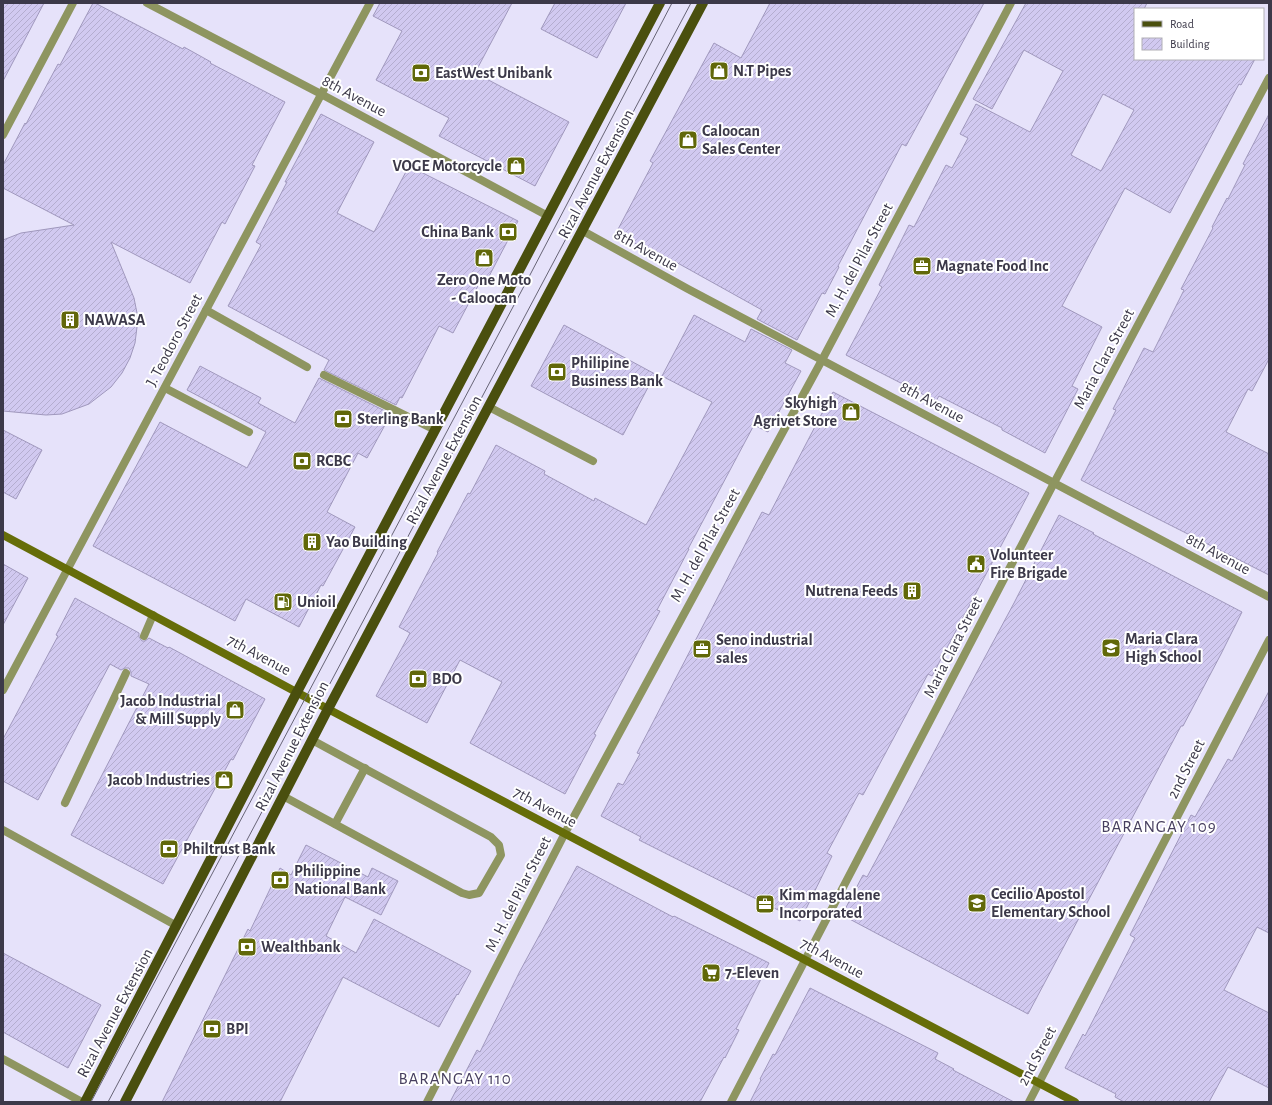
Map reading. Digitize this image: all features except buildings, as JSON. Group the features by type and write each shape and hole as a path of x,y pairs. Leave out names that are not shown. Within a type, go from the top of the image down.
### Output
{"main road":[{"name":"Rizal Avenue Extension","path":"85,1102 297,692 660,3"},
{"name":"Rizal Avenue Extension","path":"125,1102 328,709 703,3"}],"street":[{"path":"3,135 73,3"},
{"name":"8th Avenue","path":"146,3 321,94 548,216"},
{"name":"J. Teodoro Street","path":"3,690 370,3"},
{"name":"M. H. del Pilar Street","path":"427,1102 565,833 822,360 1011,3"},
{"name":"Maria Clara Street","path":"731,1102 1054,483 1269,78"},
{"name":"8th Avenue","path":"583,231 695,293 1269,597"},
{"path":"206,310 307,367"},
{"path":"324,375 435,430"},
{"path":"165,388 249,432"},
{"path":"489,407 593,461"},
{"name":"7th Avenue","path":"3,535 328,709 1075,1102"},
{"path":"144,636 153,615"},
{"name":"2nd Street","path":"1028,1102 1269,640"},
{"path":"65,803 126,673"},
{"path":"283,796 462,893 469,895 479,893 501,855 499,845 491,837 312,740"},
{"path":"335,824 365,768"},
{"path":"3,830 177,926"},
{"path":"3,1059 82,1102"}],"tram line":[{"path":"91,1102 531,273 672,3"},
{"path":"108,1102 691,3"}],"place":[{"name":"N.T Pipes","path":"719,71"},
{"name":"EastWest Unibank","path":"421,73"},
{"name":"Caloocan Sales Center","path":"688,140"},
{"name":"VOGE Motorcycle","path":"516,166"},
{"name":"China Bank","path":"508,232"},
{"name":"Zero One Moto - Caloocan","path":"484,258"},
{"name":"Magnate Food Inc","path":"922,266"},
{"name":"NAWASA","path":"70,320"},
{"name":"Philipine Business Bank","path":"557,372"},
{"name":"Skyhigh Agrivet Store","path":"851,412"},
{"name":"Sterling Bank","path":"343,419"},
{"name":"RCBC","path":"302,461"},
{"name":"Yao Building","path":"312,542"},
{"name":"Volunteer Fire Brigade","path":"976,564"},
{"name":"Nutrena Feeds","path":"912,591"},
{"name":"Unioil","path":"283,602"},
{"name":"Maria Clara High School","path":"1111,648"},
{"name":"Seno industrial sales","path":"702,649"},
{"name":"BDO","path":"418,679"},
{"name":"Jacob Industrial & Mill Supply","path":"235,710"},
{"name":"Jacob Industries","path":"224,780"},
{"name":"Philtrust Bank","path":"169,849"},
{"name":"Philippine National Bank","path":"280,880"},
{"name":"Cecilio Apostol Elementary School","path":"977,903"},
{"name":"Kim magdalene Incorporated","path":"765,904"},
{"name":"Wealthbank","path":"247,947"},
{"name":"7-Eleven","path":"711,973"},
{"name":"BPI","path":"212,1029"}],"district":[{"name":"BARANGAY 109","path":"1159,826"},
{"name":"BARANGAY 110","path":"455,1078"}]}
